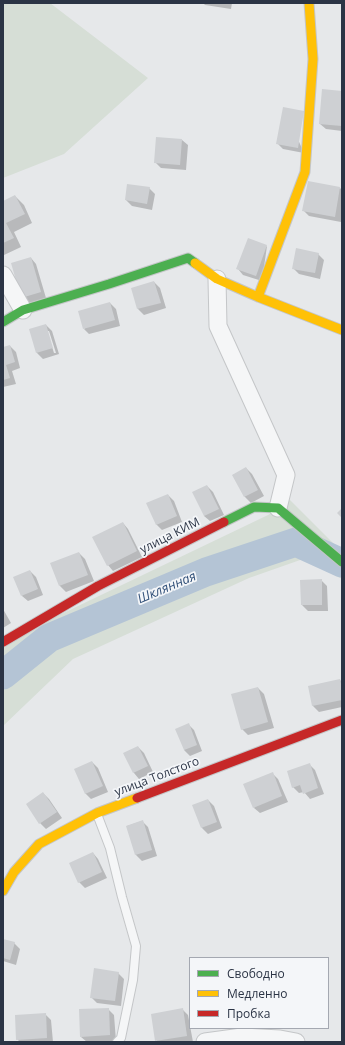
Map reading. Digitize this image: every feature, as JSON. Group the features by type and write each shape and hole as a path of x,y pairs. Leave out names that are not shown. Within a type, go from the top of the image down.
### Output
{"street":[{"path":"258,297 305,172 313,59 309,3"},
{"path":"3,322 23,310 188,258 218,279 258,297 342,330"},
{"path":"3,275 23,310"},
{"path":"218,279 218,326 286,475 278,508 342,562"},
{"name":"улица КИМ","path":"3,642 98,586 254,507 278,508"},
{"name":"улица Толстого","path":"3,891 14,872 38,844 97,813 342,720"},
{"path":"205,1042 242,1037 280,1039 296,1042"}],"lane":[{"path":"97,813 110,848 136,946 133,980 121,1038 117,1042"}],"shaded area":[{"path":"3,3 50,3 148,78 64,154 3,178"},
{"path":"290,500 342,552 342,579 303,559 249,578 73,659 3,726 3,642 268,515"}],"building":[{"path":"322,89 342,91 342,126 319,124"},
{"path":"283,107 304,111 298,148 276,144"},
{"path":"156,137 182,139 180,165 154,163"},
{"path":"308,181 340,187 335,217 302,211"},
{"path":"127,184 150,187 147,204 125,200"},
{"path":"15,195 25,214 6,223 14,238 3,243 3,201"},
{"path":"248,238 267,245 256,276 236,269"},
{"path":"296,248 319,253 315,273 292,269"},
{"path":"31,257 41,292 21,298 11,263"},
{"path":"154,281 161,303 137,309 131,288"},
{"path":"110,302 115,320 83,329 78,311"},
{"path":"46,324 53,348 36,353 29,329"},
{"path":"10,345 15,362 6,365 10,378 3,380 3,347"},
{"path":"246,467 258,490 244,497 232,475"},
{"path":"207,485 219,509 204,516 192,492"},
{"path":"168,494 177,516 156,525 146,503"},
{"path":"342,508 342,518 337,513"},
{"path":"123,522 137,551 107,566 92,537"},
{"path":"79,552 88,575 59,586 50,563"},
{"path":"30,570 38,589 21,596 13,577"},
{"path":"322,579 322,605 301,605 300,580"},
{"path":"340,679 342,700 312,706 308,686"},
{"path":"258,687 268,722 241,730 231,694"},
{"path":"189,723 197,745 184,750 175,729"},
{"path":"138,746 148,766 133,773 123,753"},
{"path":"92,761 103,786 85,794 74,769"},
{"path":"310,763 318,788 303,794 300,785 292,788 287,771"},
{"path":"273,772 282,796 253,808 243,784"},
{"path":"43,792 57,812 39,824 26,804"},
{"path":"208,799 217,822 201,828 192,805"},
{"path":"143,820 152,850 135,855 126,826"},
{"path":"93,852 102,872 78,883 69,863"},
{"path":"3,939 15,942 10,960 3,958"},
{"path":"94,968 119,972 115,1001 90,998"},
{"path":"109,1008 110,1035 80,1037 79,1009"},
{"path":"183,1008 187,1036 155,1041 151,1014"},
{"path":"46,1013 47,1038 16,1040 15,1015"}],"waterway":[{"name":"Шклянная","path":"3,675 49,638 206,572 296,542 342,563"}],"traffic: fast":[{"path":"3,322 23,310 188,258 195,263"},
{"path":"224,522 254,507 278,508 342,562"}],"traffic: slow":[{"path":"258,297 305,172 313,59 309,3"},
{"path":"195,263 217,279 342,330"},
{"path":"3,891 14,872 39,844 97,813 137,798"}],"traffic: jam":[{"path":"3,642 98,586 224,522"},
{"path":"137,798 342,720"}]}
